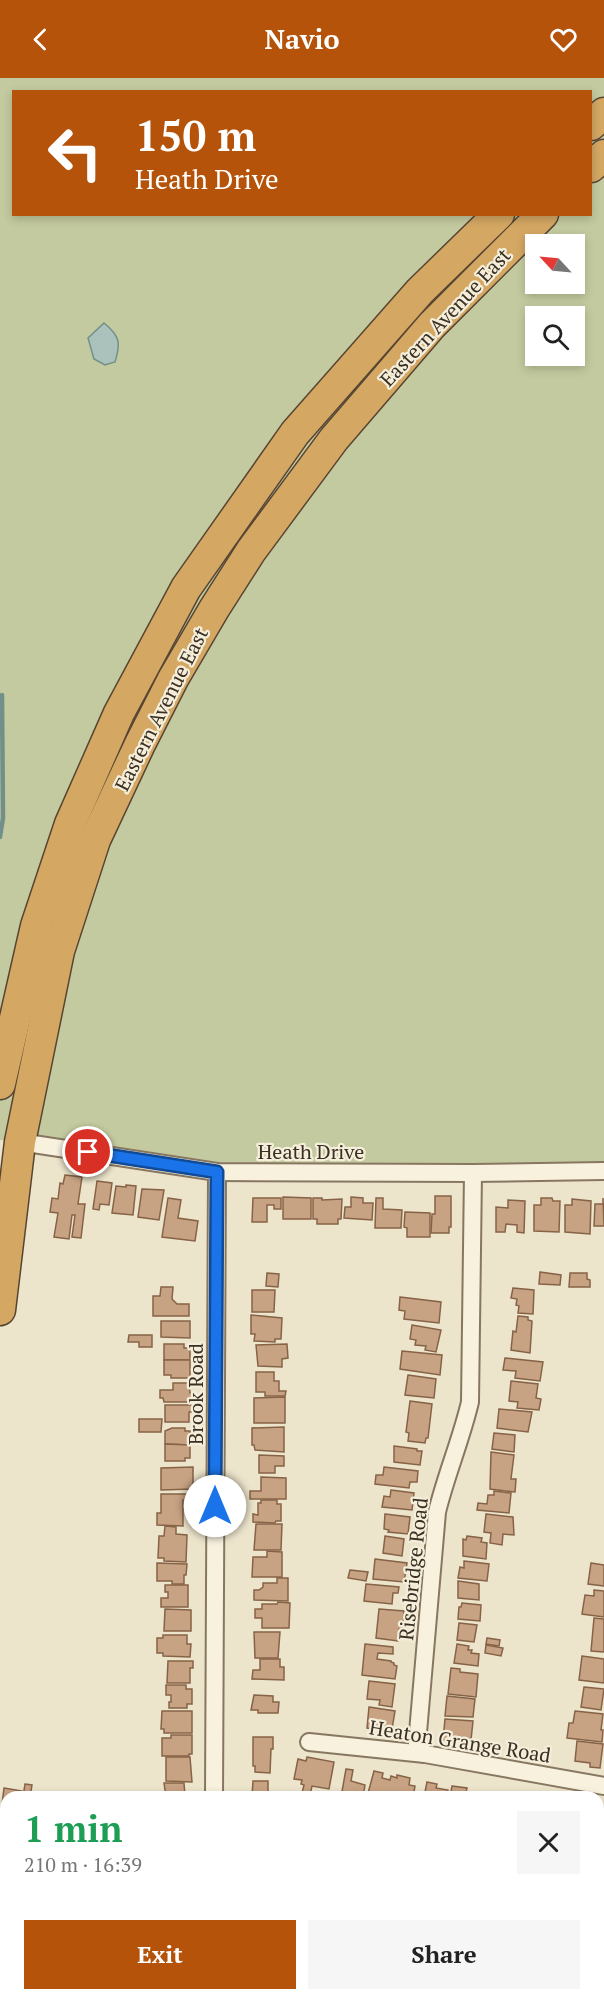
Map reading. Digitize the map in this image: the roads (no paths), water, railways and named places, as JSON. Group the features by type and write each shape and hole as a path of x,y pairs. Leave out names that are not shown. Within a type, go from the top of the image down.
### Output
{"highway":[{"path":"592,124 604,113"},
{"path":"592,166 604,155"},
{"name":"Eastern Avenue East","path":"0,1084 36,926 70,824 119,713 186,588 295,433 420,291 497,216"},
{"name":"Eastern Avenue East","path":"0,1310 20,1142 58,951 95,840 140,744 214,609 251,551 334,440 432,325 541,216"}],"street":[{"name":"Heath Drive","path":"20,1142 217,1172 604,1171"},
{"name":"Brook Road","path":"214,1791 217,1172"},
{"name":"Risebridge Road","path":"425,1754 417,1744 437,1512 442,1490 463,1434 470,1402 473,1173"},
{"name":"Heaton Grange Road","path":"309,1742 425,1754 604,1786"}],"water":[{"path":"104,323 118,340 115,362 105,365 94,359 88,338"}],"waterway":[{"path":"0,837 3,818 2,695"}]}
